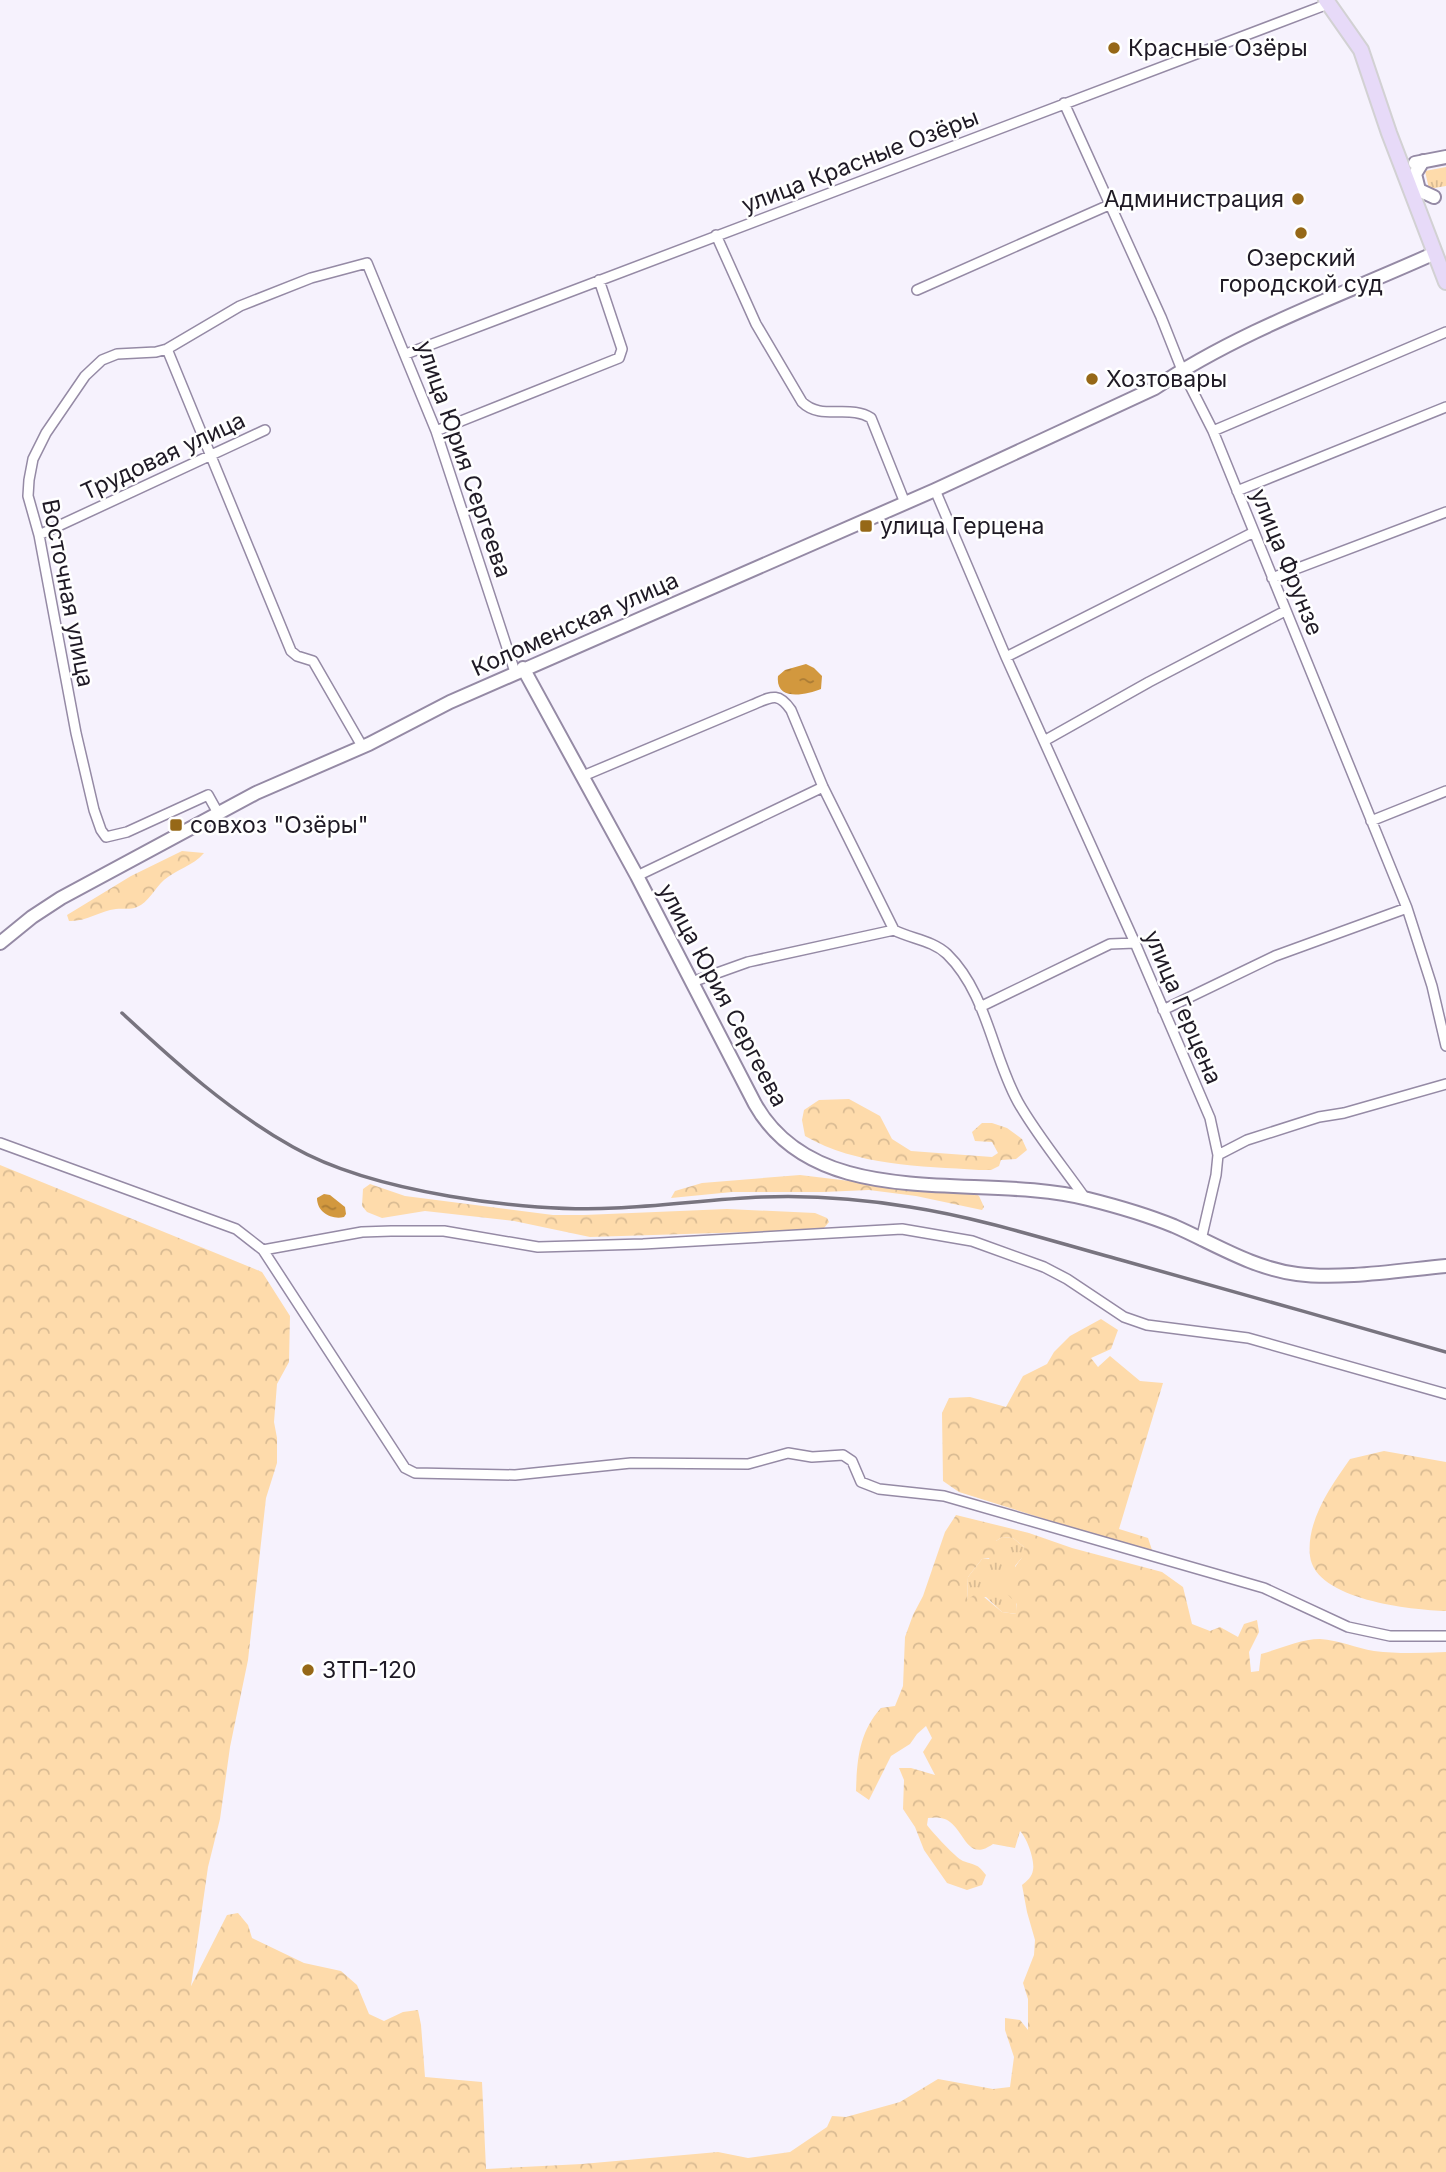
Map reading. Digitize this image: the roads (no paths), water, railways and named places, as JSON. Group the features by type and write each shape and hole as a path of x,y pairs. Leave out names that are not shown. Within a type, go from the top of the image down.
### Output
{"main road":[{"path":"1327,2 1362,50 1401,166 1446,282"}],"street":[{"name":"улица Красные Озёры","path":"406,354 716,235 868,181 1327,2"},
{"name":"улица Фрунзе","path":"1064,103 1161,317 1182,370 1213,431 1407,908 1433,986 1446,1046"},
{"path":"1401,166 1446,157"},
{"path":"1423,161 1415,174 1419,190 1440,195"},
{"path":"1415,201 1440,195"},
{"path":"917,290 1109,205"},
{"path":"716,235 756,324 802,402 809,409 821,412 859,413 871,418 905,502"},
{"name":"Коломенская улица","path":"0,943 61,898 275,784 362,747 519,670 934,490 1155,388 1182,370 1275,324 1435,253"},
{"name":"Восточная улица","path":"218,813 208,795 127,832 106,837 101,830 76,733 39,535 28,496 33,459 46,433 85,376 102,360 117,354 167,349 240,306 311,278 368,263"},
{"name":"улица Юрия Сергеева","path":"368,263 436,431 519,670 583,776 765,1123 781,1139 814,1161 849,1174 893,1182 1018,1189 1086,1198 1174,1226 1256,1265 1302,1275 1446,1266"},
{"path":"436,431 619,358 622,349 599,280"},
{"path":"1213,431 1446,332"},
{"path":"167,349 291,651 313,661 362,747"},
{"path":"1237,491 1446,407"},
{"name":"Трудовая улица","path":"39,535 265,430"},
{"name":"улица Герцена","path":"934,490 1210,1118 1218,1155 1201,1240"},
{"path":"1272,578 1446,512"},
{"path":"1006,657 1254,532"},
{"path":"1044,741 1285,611"},
{"path":"583,776 774,696 784,699 823,787 894,930 931,943 945,952 957,966 973,991 1018,1102 1086,1198"},
{"path":"637,876 823,787"},
{"path":"1371,821 1446,791"},
{"path":"1163,1010 1275,956 1407,908"},
{"path":"692,982 748,962 894,930"},
{"path":"980,1007 1110,944 1135,943"},
{"path":"1218,1155 1247,1140 1319,1117 1344,1113 1446,1084"},
{"path":"0,1143 236,1229 263,1250 405,1468 415,1473 515,1475 631,1463 748,1464 789,1453 812,1458 843,1455 852,1461 861,1482 878,1489 944,1496 1264,1588 1348,1627 1390,1636 1446,1636"},
{"path":"263,1250 362,1232 391,1231 444,1231 538,1247 643,1244 902,1229 972,1241 1044,1267 1124,1317 1147,1325 1248,1338 1446,1394"}],"water":[{"path":"806,664 822,676 821,689 800,694 781,690 778,676 785,670"},
{"path":"324,1194 330,1195 345,1207 344,1217 334,1217 322,1211 317,1198"}],"railway":[{"path":"122,1013 204,1085 269,1133 326,1163 406,1187 494,1203 579,1209 780,1197 836,1198 910,1207 1016,1230 1446,1352"}],"place":[{"name":"Красные Озёры","path":"1114,48"},
{"name":"Администрация","path":"1298,199"},
{"name":"Озерский городской суд","path":"1301,233"},
{"name":"Хозтовары","path":"1092,379"},
{"name":"улица Герцена","path":"866,526"},
{"name":"совхоз \"Озёры\"","path":"176,825"},
{"name":"ЗТП-120","path":"308,1670"}]}
